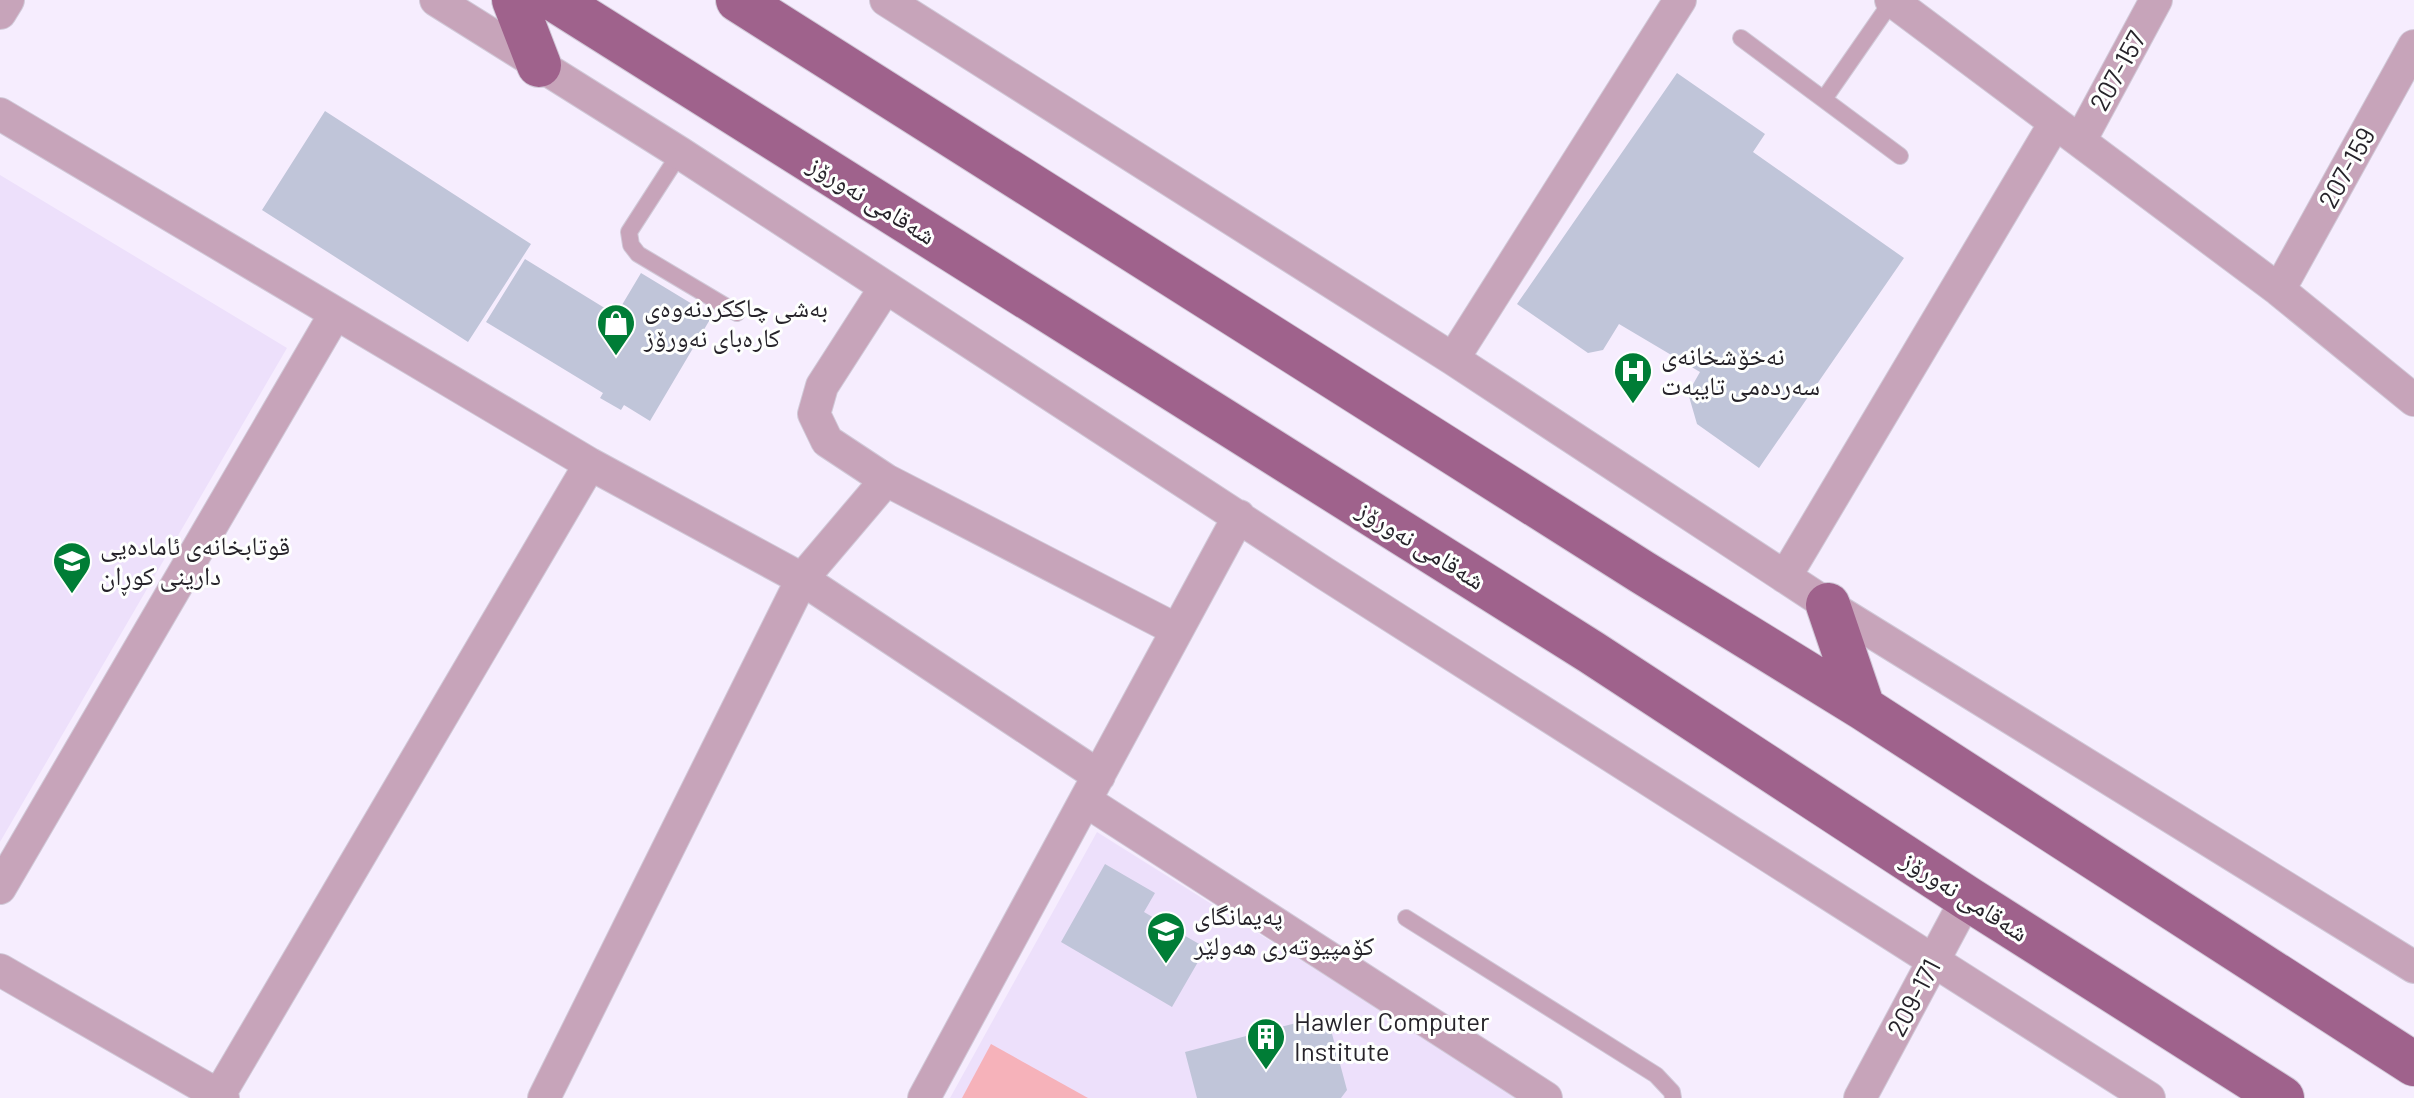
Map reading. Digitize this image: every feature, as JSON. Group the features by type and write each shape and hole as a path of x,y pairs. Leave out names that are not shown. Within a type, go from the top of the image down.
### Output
{"main road":[{"path":"514,0 539,65"},
{"name":"شەقامی نەورۆز","path":"555,0 1591,652 1967,898 2282,1098"},
{"path":"738,0 1642,572 1863,708 2414,1064"},
{"path":"1828,605 1863,708"}],"street":[{"path":"0,13 8,0"},
{"path":"436,0 680,153 1337,582 2149,1098"},
{"path":"886,0 1453,359 1828,605 2414,967"},
{"path":"1453,359 1680,0"},
{"name":"207-157","path":"1785,577 2067,132 2156,0"},
{"path":"1891,1 2279,290 2414,400"},
{"name":"207-159","path":"2279,290 2406,83 2414,46"},
{"path":"0,114 590,464 802,579 1092,789 1546,1098"},
{"path":"885,288 822,386 814,414 827,441 886,480 1177,630"},
{"path":"0,888 335,314"},
{"path":"0,970 221,1097 590,464"},
{"path":"544,1098 802,579 886,480"},
{"path":"924,1098 1239,516"},
{"name":"209-171","path":"1860,1098 1967,898"}],"lane":[{"path":"1824,99 1891,1"},
{"path":"1741,38 1900,156"},
{"path":"680,153 629,232 631,245 638,254 737,313"},
{"path":"1406,918 1656,1075 1672,1092 1673,1098"}],"shaded area":[{"name":"قوتابخانەی ئامادەیی دارینی کوڕان","path":"0,175 287,348 0,842"},
{"name":"پەیمانگای کۆمپیوتەری هەولێر","path":"1097,832 1520,1098 950,1098"},
{"path":"991,1044 1088,1098 962,1098"}],"building":[{"name":"نەخۆشخانەی سەردەمی تایبەت","path":"1677,73 1765,134 1753,152 1904,258 1759,468 1697,424 1688,393 1700,372 1619,324 1603,350 1588,353 1517,304"},
{"path":"325,111 531,244 468,342 262,210"},
{"name":"به‌شی چاككردنه‌وه‌ی كاره‌بای نه‌ورۆز","path":"525,259 616,315 641,273 712,316 650,421 624,405 621,410 600,398 603,393 486,322"},
{"path":"1105,864 1155,893 1144,912 1206,948 1172,1007 1061,942"},
{"name":"Hawler Computer Institute","path":"1327,1015 1347,1090 1341,1098 1197,1098 1185,1052"}],"place":[{"name":"به‌شی چاككردنه‌وه‌ی كاره‌بای نه‌ورۆز","path":"616,357"},
{"name":"نەخۆشخانەی سەردەمی تایبەت","path":"1633,405"},
{"name":"قوتابخانەی ئامادەیی دارینی کوڕان","path":"72,595"},
{"name":"پەیمانگای کۆمپیوتەری هەولێر","path":"1166,965"},
{"name":"Hawler Computer Institute","path":"1266,1071"}]}
